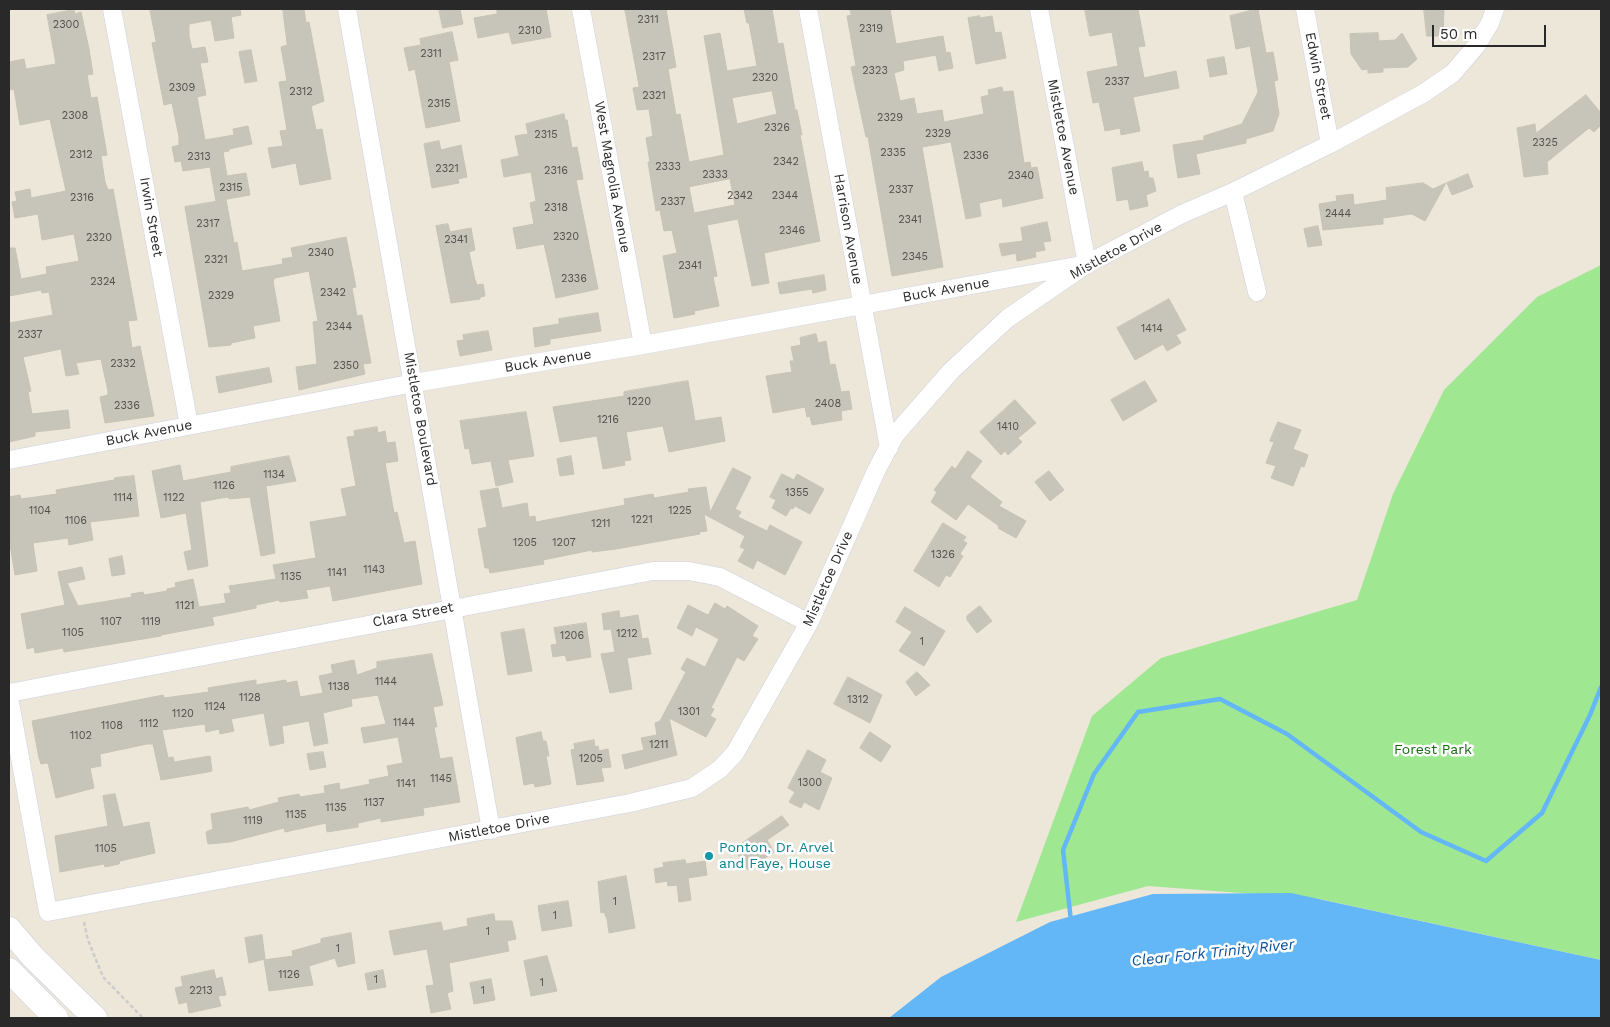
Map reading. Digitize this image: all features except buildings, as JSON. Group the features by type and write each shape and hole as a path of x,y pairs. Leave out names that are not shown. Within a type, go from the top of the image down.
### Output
{"main road":[{"path":"9,928 33,957 95,1018"},
{"path":"9,970 56,1018"}],"street":[{"name":"Irwin Street","path":"112,9 189,425"},
{"name":"Mistletoe Boulevard","path":"347,9 414,382 490,830"},
{"name":"West Magnolia Avenue","path":"581,9 643,345"},
{"name":"Harrison Avenue","path":"808,9 889,448"},
{"name":"Mistletoe Avenue","path":"1039,9 1087,264"},
{"name":"Edwin Street","path":"1305,9 1330,144"},
{"name":"Mistletoe Drive","path":"9,697 48,912 490,830 630,803 692,788 706,781 735,753 809,623 876,471 895,435 951,371 1008,318 1087,264 1182,214 1233,192 1330,144 1424,93 1452,73 1476,46 1490,23 1495,9"},
{"path":"1233,192 1257,292"},
{"name":"Buck Avenue","path":"9,460 414,382 643,345 1087,264"},
{"name":"Clara Street","path":"9,693 452,607 653,571 689,571 720,577 809,623"}],"path":[{"path":"82,915 88,940 103,977 143,1018"}],"green space":[{"name":"Forest Park","path":"1601,265 1601,960 1320,899 1148,886 1016,922 1092,716 1161,658 1357,600 1393,494 1444,390 1537,297"}],"water":[{"name":"Clear Fork Trinity River","path":"1291,893 1601,960 1601,1018 889,1018 941,977 1050,922 1153,894"}],"waterway":[{"path":"1071,921 1063,850 1094,774 1138,712 1220,699 1287,734 1421,832 1486,861 1542,813 1590,715 1601,687"}],"place":[{"name":"Ponton, Dr. Arvel and Faye, House","path":"709,856"}]}
